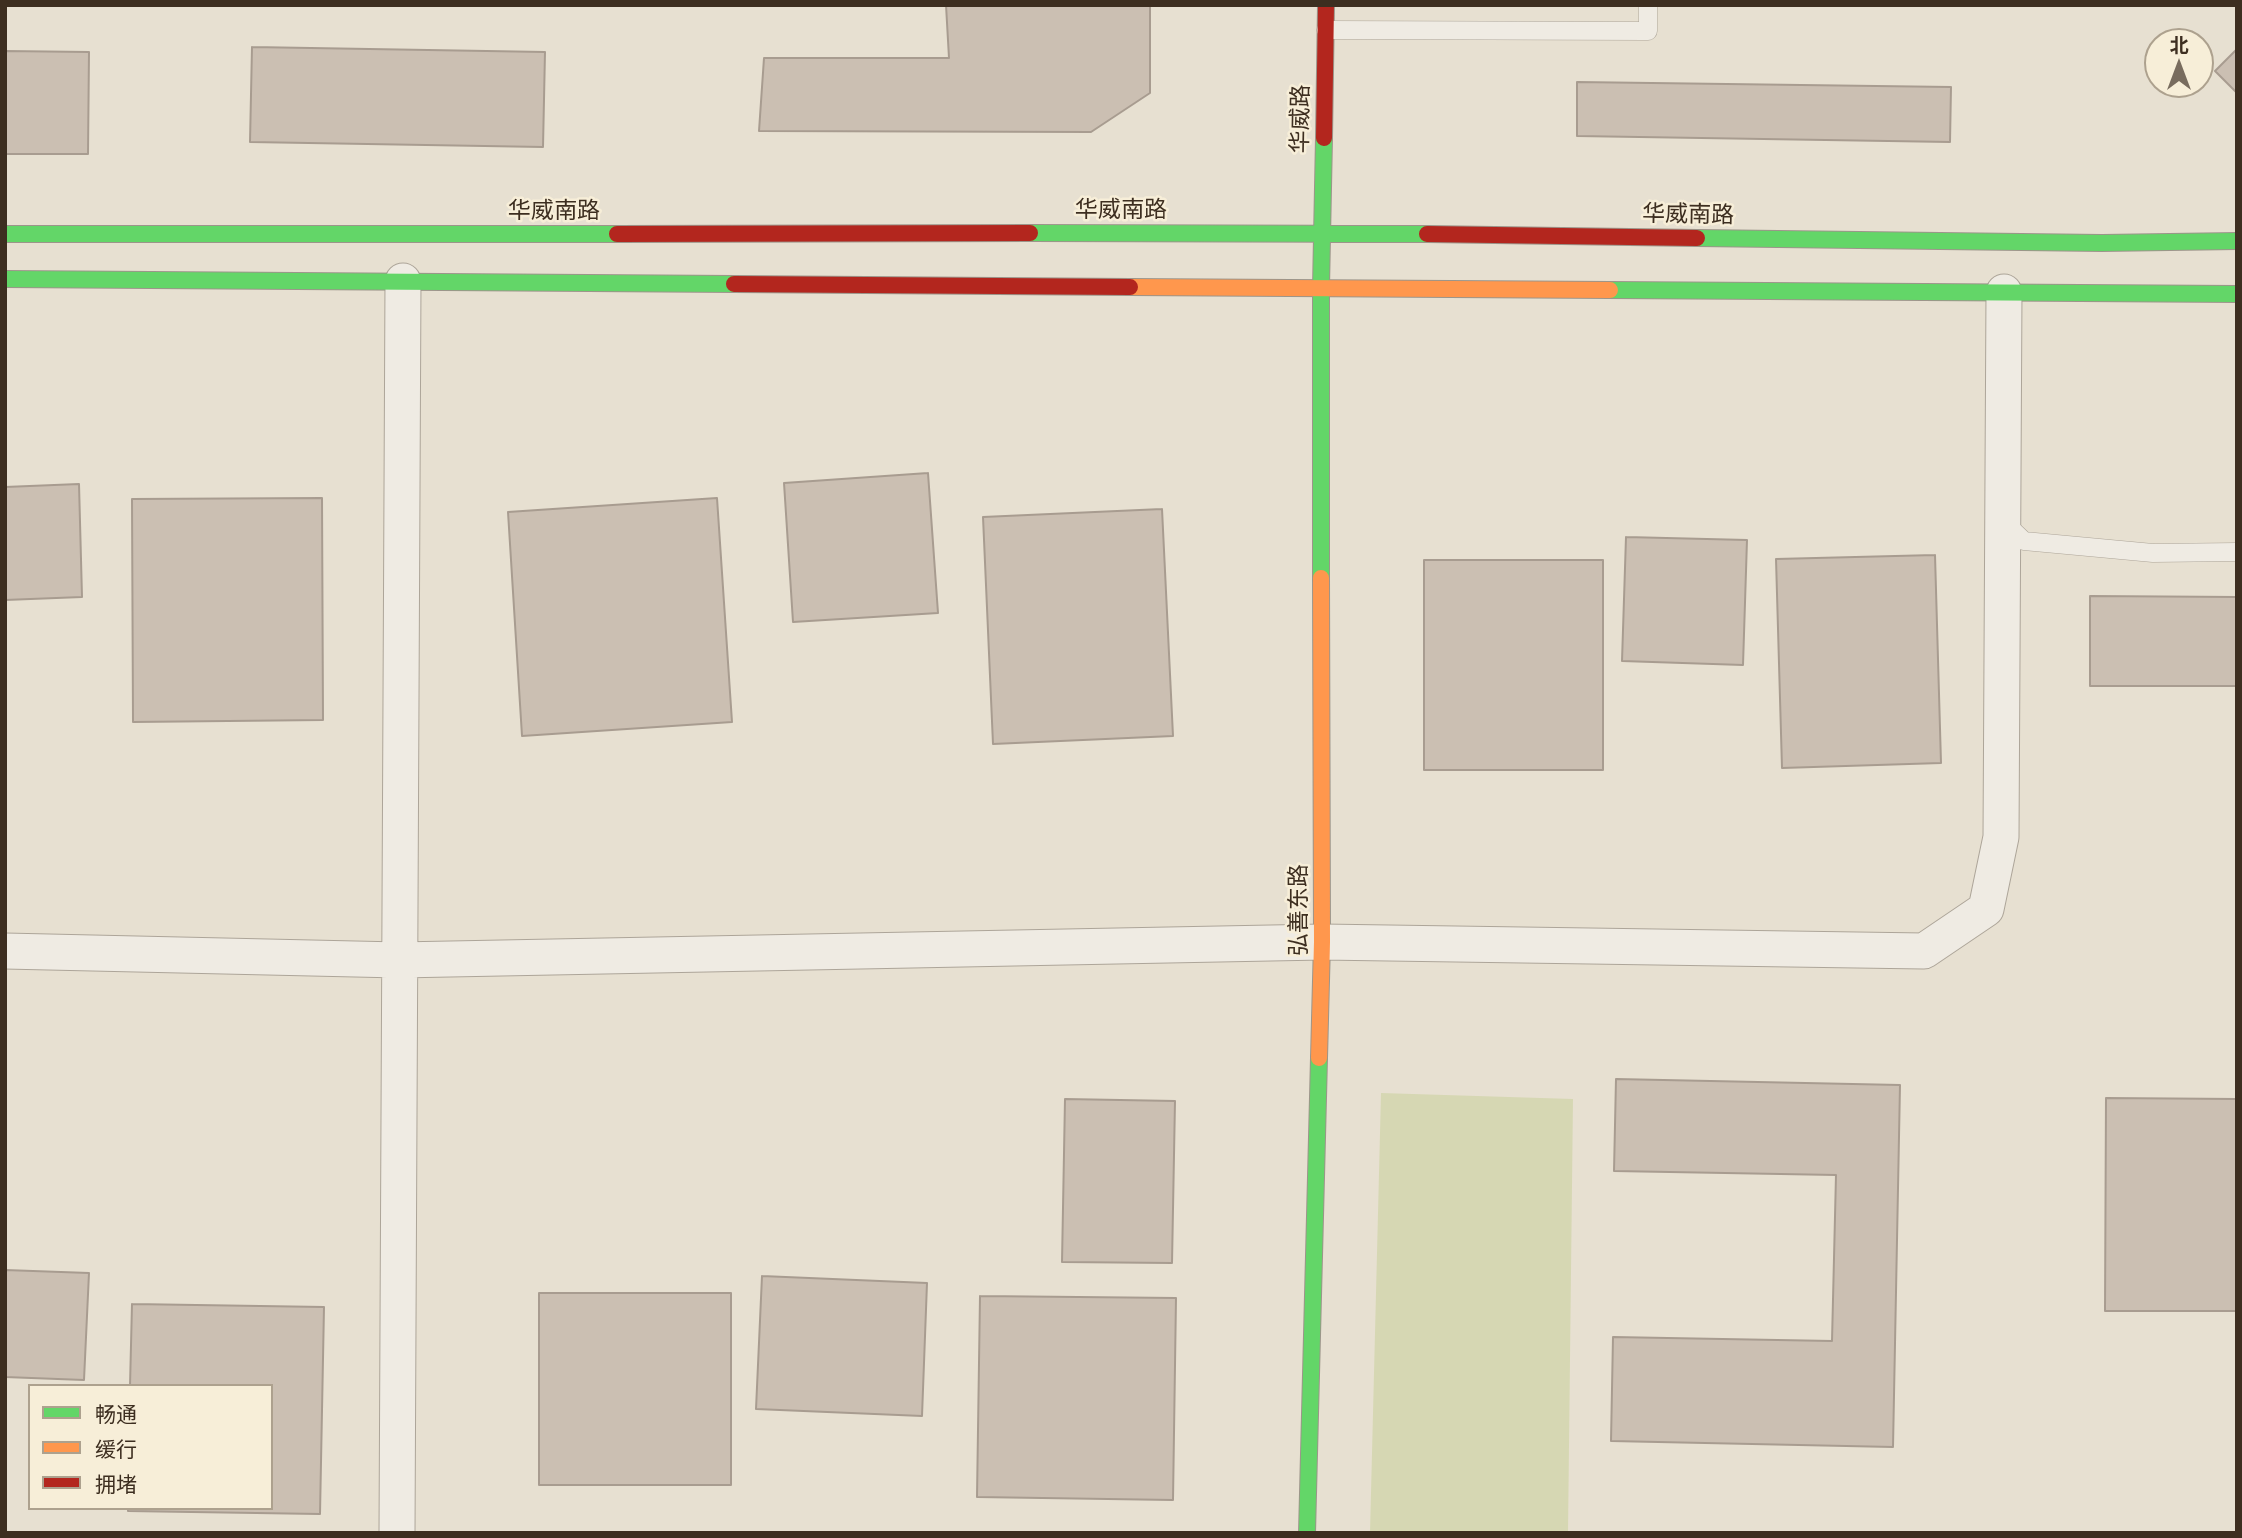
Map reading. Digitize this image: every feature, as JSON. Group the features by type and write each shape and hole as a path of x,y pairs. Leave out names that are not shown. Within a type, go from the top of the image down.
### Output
{"main road":[{"name":"华威路","path":"1321,287 1326,5"},
{"name":"华威南路","path":"5,234 1322,233 2102,243 2237,241"},
{"path":"5,279 2237,294"},
{"name":"弘善东路","path":"1307,1533 1322,942 1321,287"}],"street":[{"path":"397,1533 403,281"},
{"path":"5,950 399,960 1322,942 1924,951 1986,909 2001,837 2004,292"}],"lane":[{"path":"1326,30 1648,31 1648,5"},
{"path":"2003,521 2024,541 2153,553 2237,552"}],"green space":[{"path":"1381,1093 1573,1099 1568,1533 1370,1533"}],"building":[{"path":"946,5 1150,5 1150,93 1091,132 759,131 764,58 949,58"},
{"path":"252,47 545,52 543,147 250,142"},
{"path":"2237,49 2237,93 2215,71"},
{"path":"5,51 89,52 88,154 5,154"},
{"path":"1577,82 1951,87 1950,142 1577,136"},
{"path":"928,473 938,613 793,622 784,483"},
{"path":"79,484 82,597 5,600 5,487"},
{"path":"322,498 323,720 133,722 132,499"},
{"path":"717,498 732,722 522,736 508,512"},
{"path":"1162,509 1173,736 993,744 983,517"},
{"path":"1626,537 1747,540 1743,665 1622,661"},
{"path":"1935,555 1941,763 1782,768 1776,559"},
{"path":"1424,560 1603,560 1603,770 1424,770"},
{"path":"2090,596 2237,597 2237,686 2090,686"},
{"path":"1616,1079 1900,1085 1893,1447 1611,1441 1613,1337 1832,1341 1836,1175 1614,1171"},
{"path":"2106,1098 2237,1099 2237,1311 2105,1311"},
{"path":"1065,1099 1175,1101 1172,1263 1062,1262"},
{"path":"5,1270 89,1273 84,1380 5,1377"},
{"path":"762,1276 927,1283 922,1416 756,1409"},
{"path":"539,1293 731,1293 731,1485 539,1485"},
{"path":"980,1296 1176,1298 1173,1500 977,1497"},
{"path":"132,1304 324,1307 320,1514 128,1511 273,1510 273,1384 130,1384"}],"traffic: fast":[{"path":"1321,578 1324,138"},
{"path":"1030,233 1427,234"},
{"path":"5,234 617,234"},
{"path":"1697,238 2102,243 2237,241"},
{"path":"5,279 734,284"},
{"path":"1610,290 2237,294"},
{"path":"1307,1533 1319,1058"}],"traffic: slow":[{"path":"1130,287 1610,290"},
{"path":"1319,1058 1322,942 1321,578"}],"traffic: jam":[{"path":"1324,138 1326,5"},
{"path":"617,234 1030,233"},
{"path":"1427,234 1697,238"},
{"path":"734,284 1130,287"}]}
